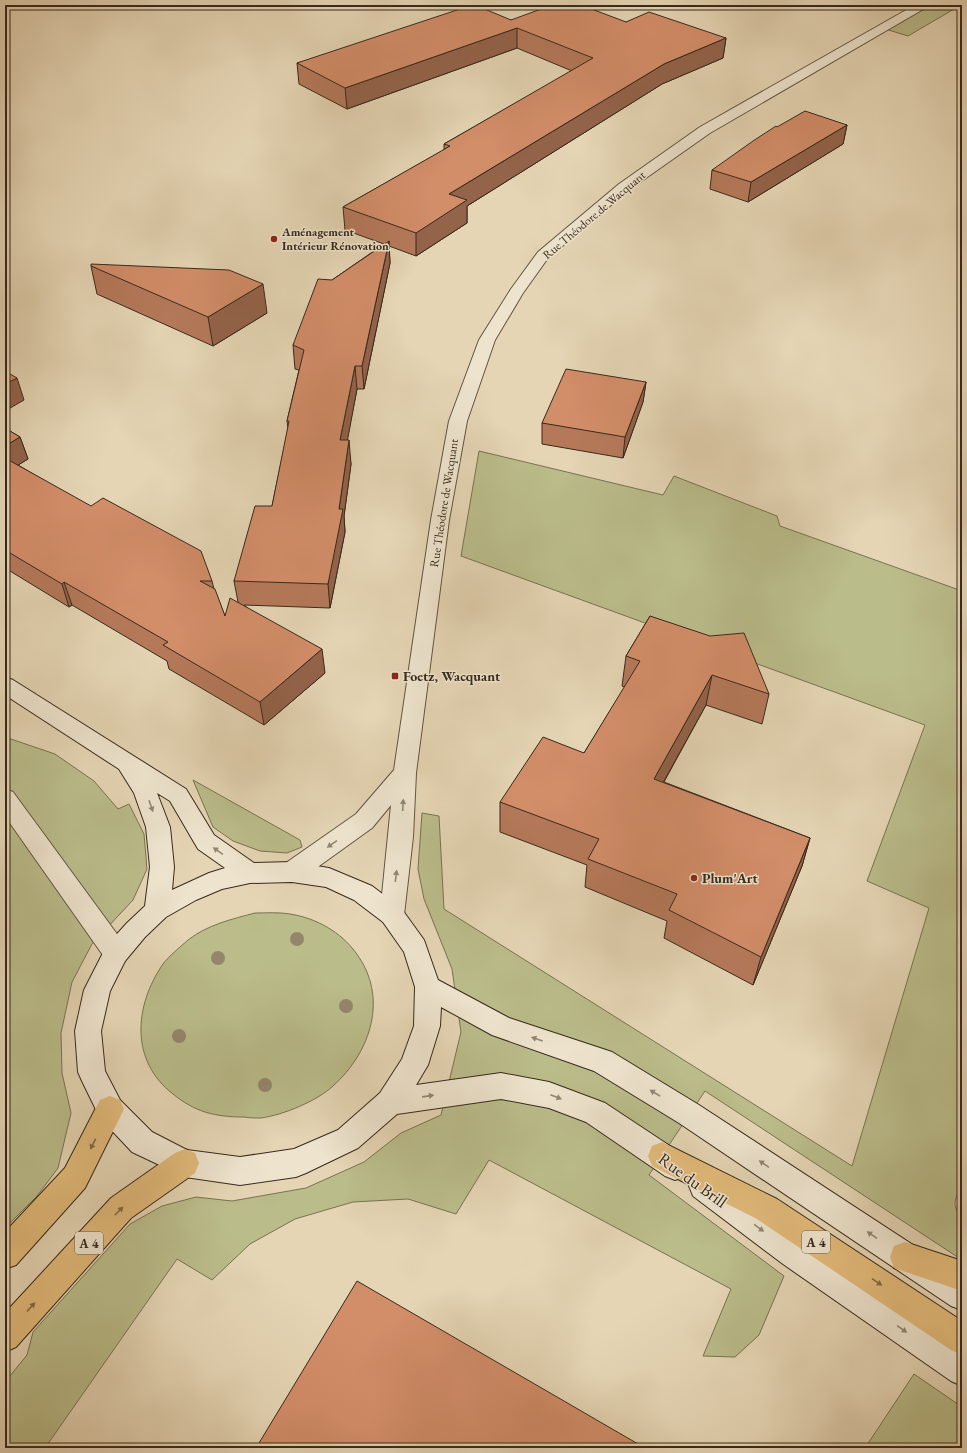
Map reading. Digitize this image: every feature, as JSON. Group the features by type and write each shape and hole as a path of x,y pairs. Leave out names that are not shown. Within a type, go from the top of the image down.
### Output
{"highway":[{"path":"5,1254 75,1178 110,1109"},
{"name":"A 4","path":"662,1156 767,1209 962,1339"},
{"name":"A 4","path":"5,1336 121,1208 185,1163"},
{"path":"905,1257 962,1276"}],"street":[{"name":"Rue Théodore de Wacquant","path":"392,915 401,837 405,773 440,520 458,421 487,340 516,292 543,255 624,187 705,130 923,5"},
{"path":"5,685 125,760 178,796 206,842 250,873"},
{"path":"125,760 145,791 158,827 162,867 157,910"},
{"path":"292,872 364,821 405,773"},
{"path":"5,798 116,953"},
{"path":"292,872 329,878 363,893 392,915 415,948 428,987 427,1026 414,1065 390,1102 348,1139 296,1162 240,1171 185,1163 142,1142 110,1109 92,1072 88,1031 97,990 116,953 136,930 157,910 187,892 218,880 250,873 292,872"},
{"path":"428,987 501,1027 602,1062 690,1114 962,1295"},
{"name":"Rue du Brill","path":"390,1102 501,1086 542,1093 595,1112 662,1156 794,1253 962,1370"}],"green space":[{"path":"923,5 961,5 908,36 882,28"},
{"path":"479,451 663,495 674,476 777,516 780,526 962,591 962,1187 955,1203 963,1229 962,1260 705,1091 649,1175 784,1276 759,1335 735,1357 703,1356 731,1289 489,1160 456,1214 408,1199 353,1202 295,1219 250,1244 212,1280 177,1259 45,1448 5,1448 5,1382 27,1355 33,1332 130,1224 162,1206 196,1197 232,1201 306,1188 364,1162 401,1133 441,1115 461,1032 452,969 424,899 418,869 422,813 439,816 444,909 852,1166 929,908 867,881 925,725 461,556"},
{"path":"5,737 55,754 94,781 118,809 129,804 144,834 147,869 133,900 92,944 72,982 61,1033 62,1073 71,1113 58,1168 37,1196 5,1228"},
{"path":"193,780 300,840 302,847 287,853 260,851 233,841 213,827"},
{"path":"255,913 290,914 309,919 335,932 350,945 366,970 372,988 373,1005 371,1023 366,1041 357,1057 346,1072 326,1092 309,1102 279,1114 261,1118 224,1116 206,1112 189,1105 173,1094 159,1081 149,1066 143,1049 141,1032 142,1015 146,997 153,980 168,958 188,940 203,930 220,923"},
{"path":"914,1374 962,1407 962,1448 865,1448"}],"building":[{"path":"472,5 511,20 552,5 581,5 626,22 649,12 726,38 664,64 449,194 467,200 416,233 343,207 450,146 444,144 593,58 517,28 345,88 297,63"},
{"path":"805,111 847,125 751,182 712,170 776,126 777,127"},
{"path":"389,241 362,366 355,366 340,440 349,440 339,509 343,509 328,584 234,581 255,506 272,506 289,421 287,421 304,350 293,345 318,279 332,280"},
{"path":"91,264 229,270 263,284 208,317 91,266"},
{"path":"566,369 646,382 625,437 542,423"},
{"path":"5,371 17,378 5,384"},
{"path":"5,428 20,437 5,446"},
{"path":"5,458 91,506 103,498 201,551 212,581 200,581 215,589 225,616 230,598 322,649 260,702 163,645 168,642 64,582 62,584 5,550"},
{"path":"650,616 710,636 744,633 769,694 712,675 654,779 810,838 761,957 669,910 677,894 588,859 599,839 500,802 543,737 584,753 640,661 626,656"},
{"path":"357,1281 645,1448 256,1448"}],"place":[{"name":"Aménagement Intérieur Rénovation","path":"274,239"},
{"name":"Foetz, Wacquant","path":"395,676"},
{"name":"Plum'Art","path":"694,878"}]}
